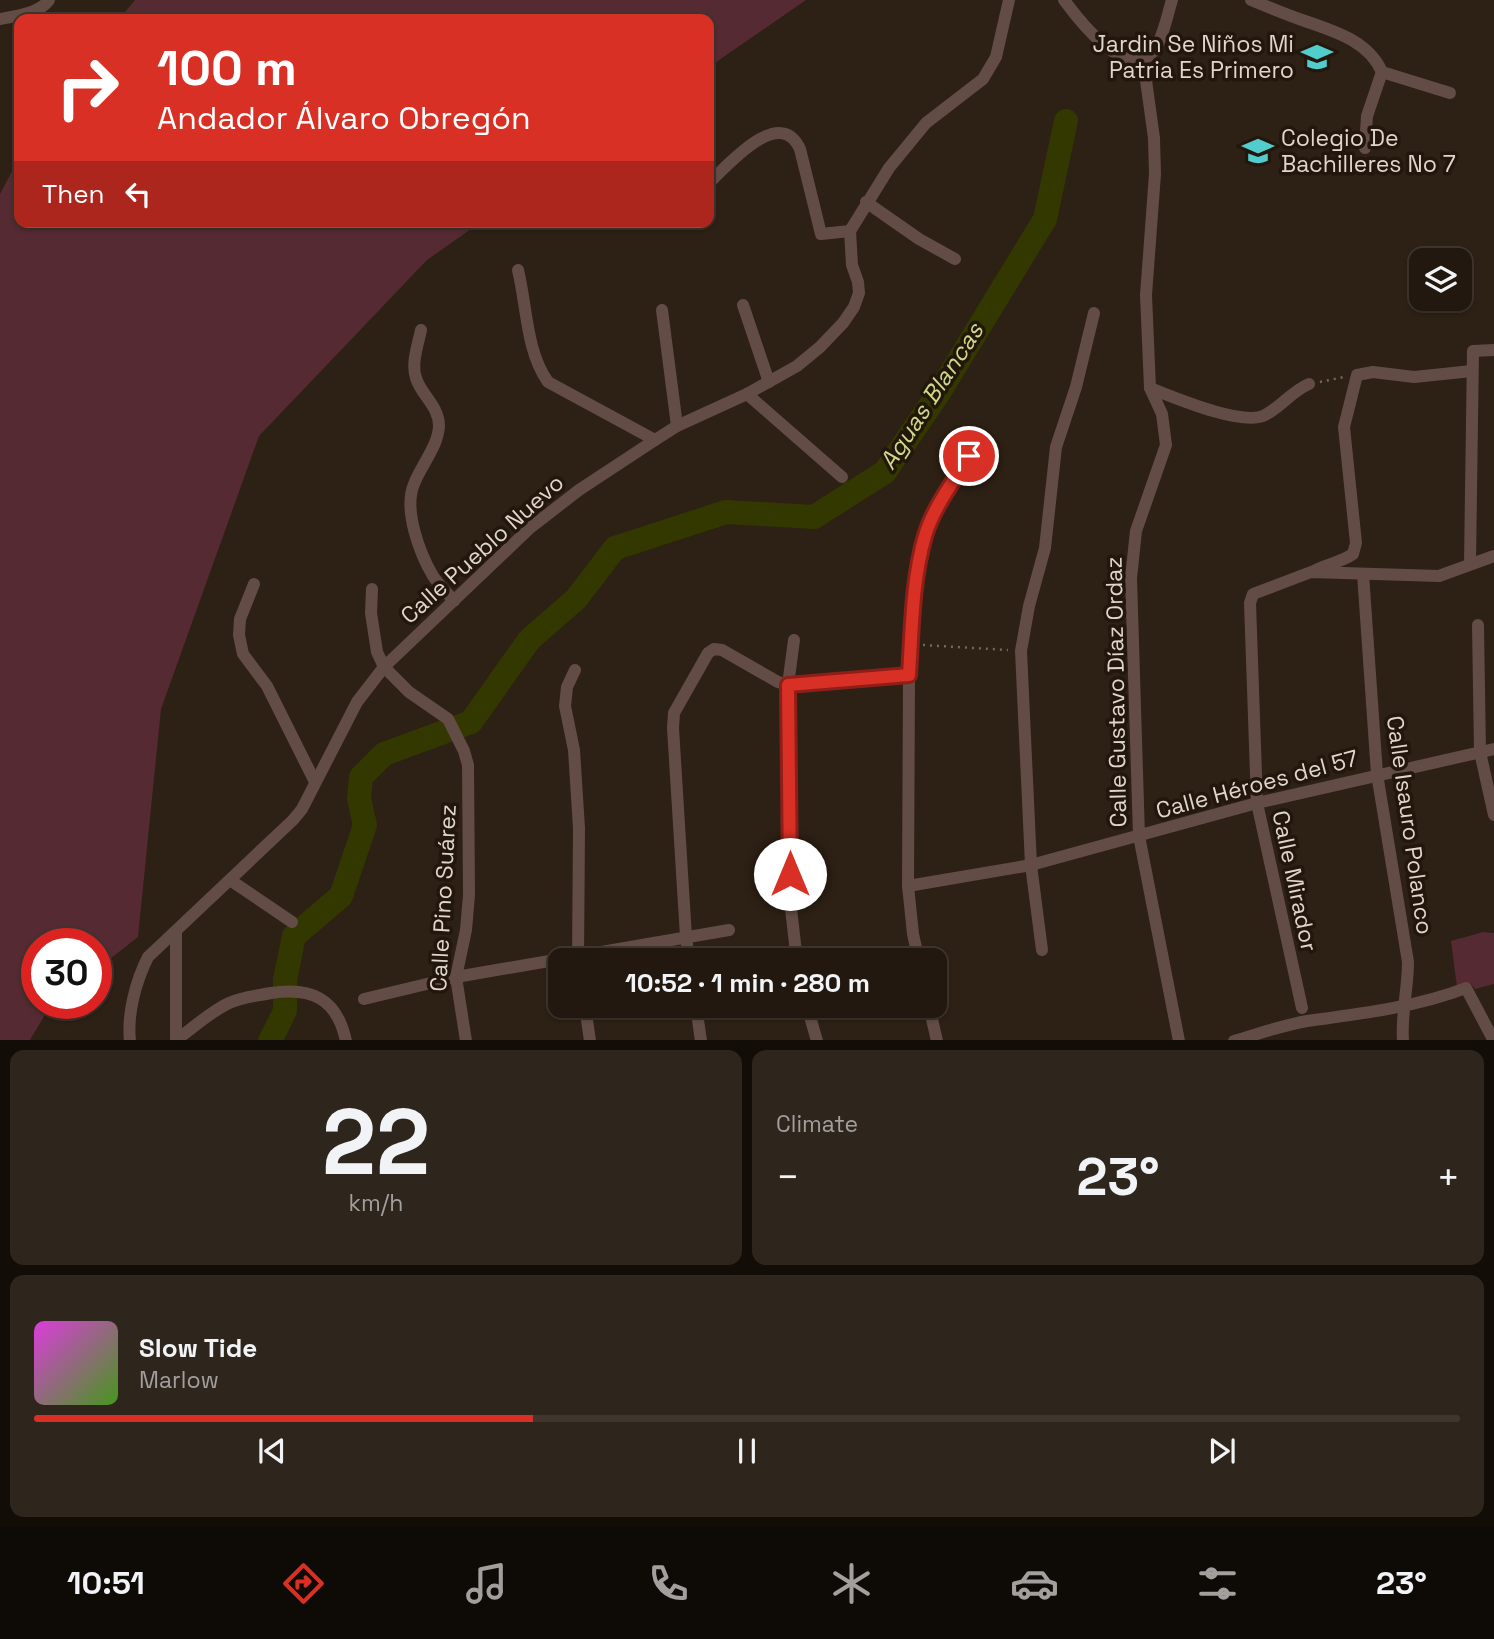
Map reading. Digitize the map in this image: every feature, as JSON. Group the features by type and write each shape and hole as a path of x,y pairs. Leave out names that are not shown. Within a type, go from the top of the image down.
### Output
{"street":[{"path":"21,14 45,6 50,0"},
{"path":"714,178 752,144 773,132 786,133 795,138 800,149 820,231 825,235 850,231 889,168 926,123 983,79 996,57 1009,0"},
{"path":"1064,0 1082,25 1120,57 1133,61 1143,59 1153,52 1172,0"},
{"path":"1251,0 1339,32 1377,59 1382,72 1367,116 1365,148"},
{"name":"Calle Gustavo Díaz Ordaz","path":"1143,59 1154,138 1155,174 1146,295 1150,388 1162,414 1166,445 1136,531 1131,578 1139,836 1179,1040"},
{"path":"1382,72 1450,93"},
{"path":"866,202 919,239 955,259"},
{"name":"Calle Pueblo Nuevo","path":"130,1040 129,1027 140,974 148,957 302,809 357,702 384,667 530,528 579,490 677,426 769,382 797,366 820,347 843,323 854,307 859,293 859,282 852,265 850,231"},
{"path":"518,270 531,344 548,383 655,440"},
{"path":"743,305 769,382"},
{"path":"662,310 677,426"},
{"path":"1042,950 1031,865 1021,650 1029,606 1045,548 1056,447 1076,387 1094,313"},
{"path":"421,330 415,358 416,378 434,407 439,423 437,440 412,487 411,517 419,547 434,577 454,601"},
{"path":"1470,563 1473,351 1494,350"},
{"path":"1311,572 1325,564 1343,561 1353,554 1356,543 1344,427 1357,375 1373,372 1414,377 1472,371"},
{"path":"1150,388 1209,410 1254,419 1263,416 1301,387 1310,384"},
{"path":"747,394 842,477"},
{"path":"916,948 908,887 909,675 919,561 926,534 937,509 969,456"},
{"path":"1311,572 1438,576 1494,556"},
{"name":"Calle Mirador","path":"1301,1008 1257,803 1250,603 1253,594 1311,572"},
{"name":"Calle Isauro Polanco","path":"1363,573 1377,774 1408,962 1408,984 1402,1004 1403,1040"},
{"path":"254,583 240,618 239,635 243,654 267,686 315,782"},
{"path":"372,589 371,613 377,652 384,667"},
{"path":"1478,625 1480,752 1494,815"},
{"path":"794,640 788,685 790,900 794,948"},
{"path":"687,948 674,713 708,653 713,649 722,650 788,685 909,675"},
{"name":"Calle Pino Suárez","path":"384,667 410,692 448,719 464,751 469,782 469,894 466,930 456,977 466,1040"},
{"path":"575,670 567,687 565,706 574,750 579,828 577,948"},
{"name":"Calle Héroes del 57","path":"908,887 1031,865 1257,803 1494,749"},
{"path":"230,880 292,922"},
{"path":"629,948 729,930"},
{"path":"176,931 176,1040"},
{"path":"364,999 456,977 548,963"},
{"path":"1238,1040 1306,1022 1332,1020 1431,1000 1466,988 1493,1040"},
{"path":"176,1040 228,1004 248,996 293,990 310,992 338,1015 346,1040"},
{"path":"587,1018 590,1040"},
{"path":"698,1018 701,1040"},
{"path":"810,1018 817,1040"},
{"path":"932,1018 937,1040"}],"path":[{"path":"1310,384 1357,375"},
{"path":"911,644 1021,650"}],"shaded area":[{"path":"135,0 806,0 714,64 714,14 123,14"},
{"path":"14,167 14,228 472,228 427,260 259,436 161,709 138,937 112,957 112,928 21,928 21,1019 42,1019 30,1040 0,1040 0,194"},
{"path":"1483,932 1494,933 1494,984 1475,989 1470,983 1457,987 1451,941"}],"waterway":[{"name":"Aguas Blancas","path":"270,1040 285,1011 285,980 294,936 341,896 365,825 359,799 361,777 384,754 471,722 529,640 576,599 615,548 726,512 814,517 885,472 940,391 1045,219 1066,121"}],"place":[{"name":"Jardin Se Niños Mi Patria Es Primero","path":"1317,57"},
{"name":"Colegio De Bachilleres No 7","path":"1258,151"}],"route":[{"path":"790,874 788,685 909,675 919,561 926,534 937,509 969,456"}]}
